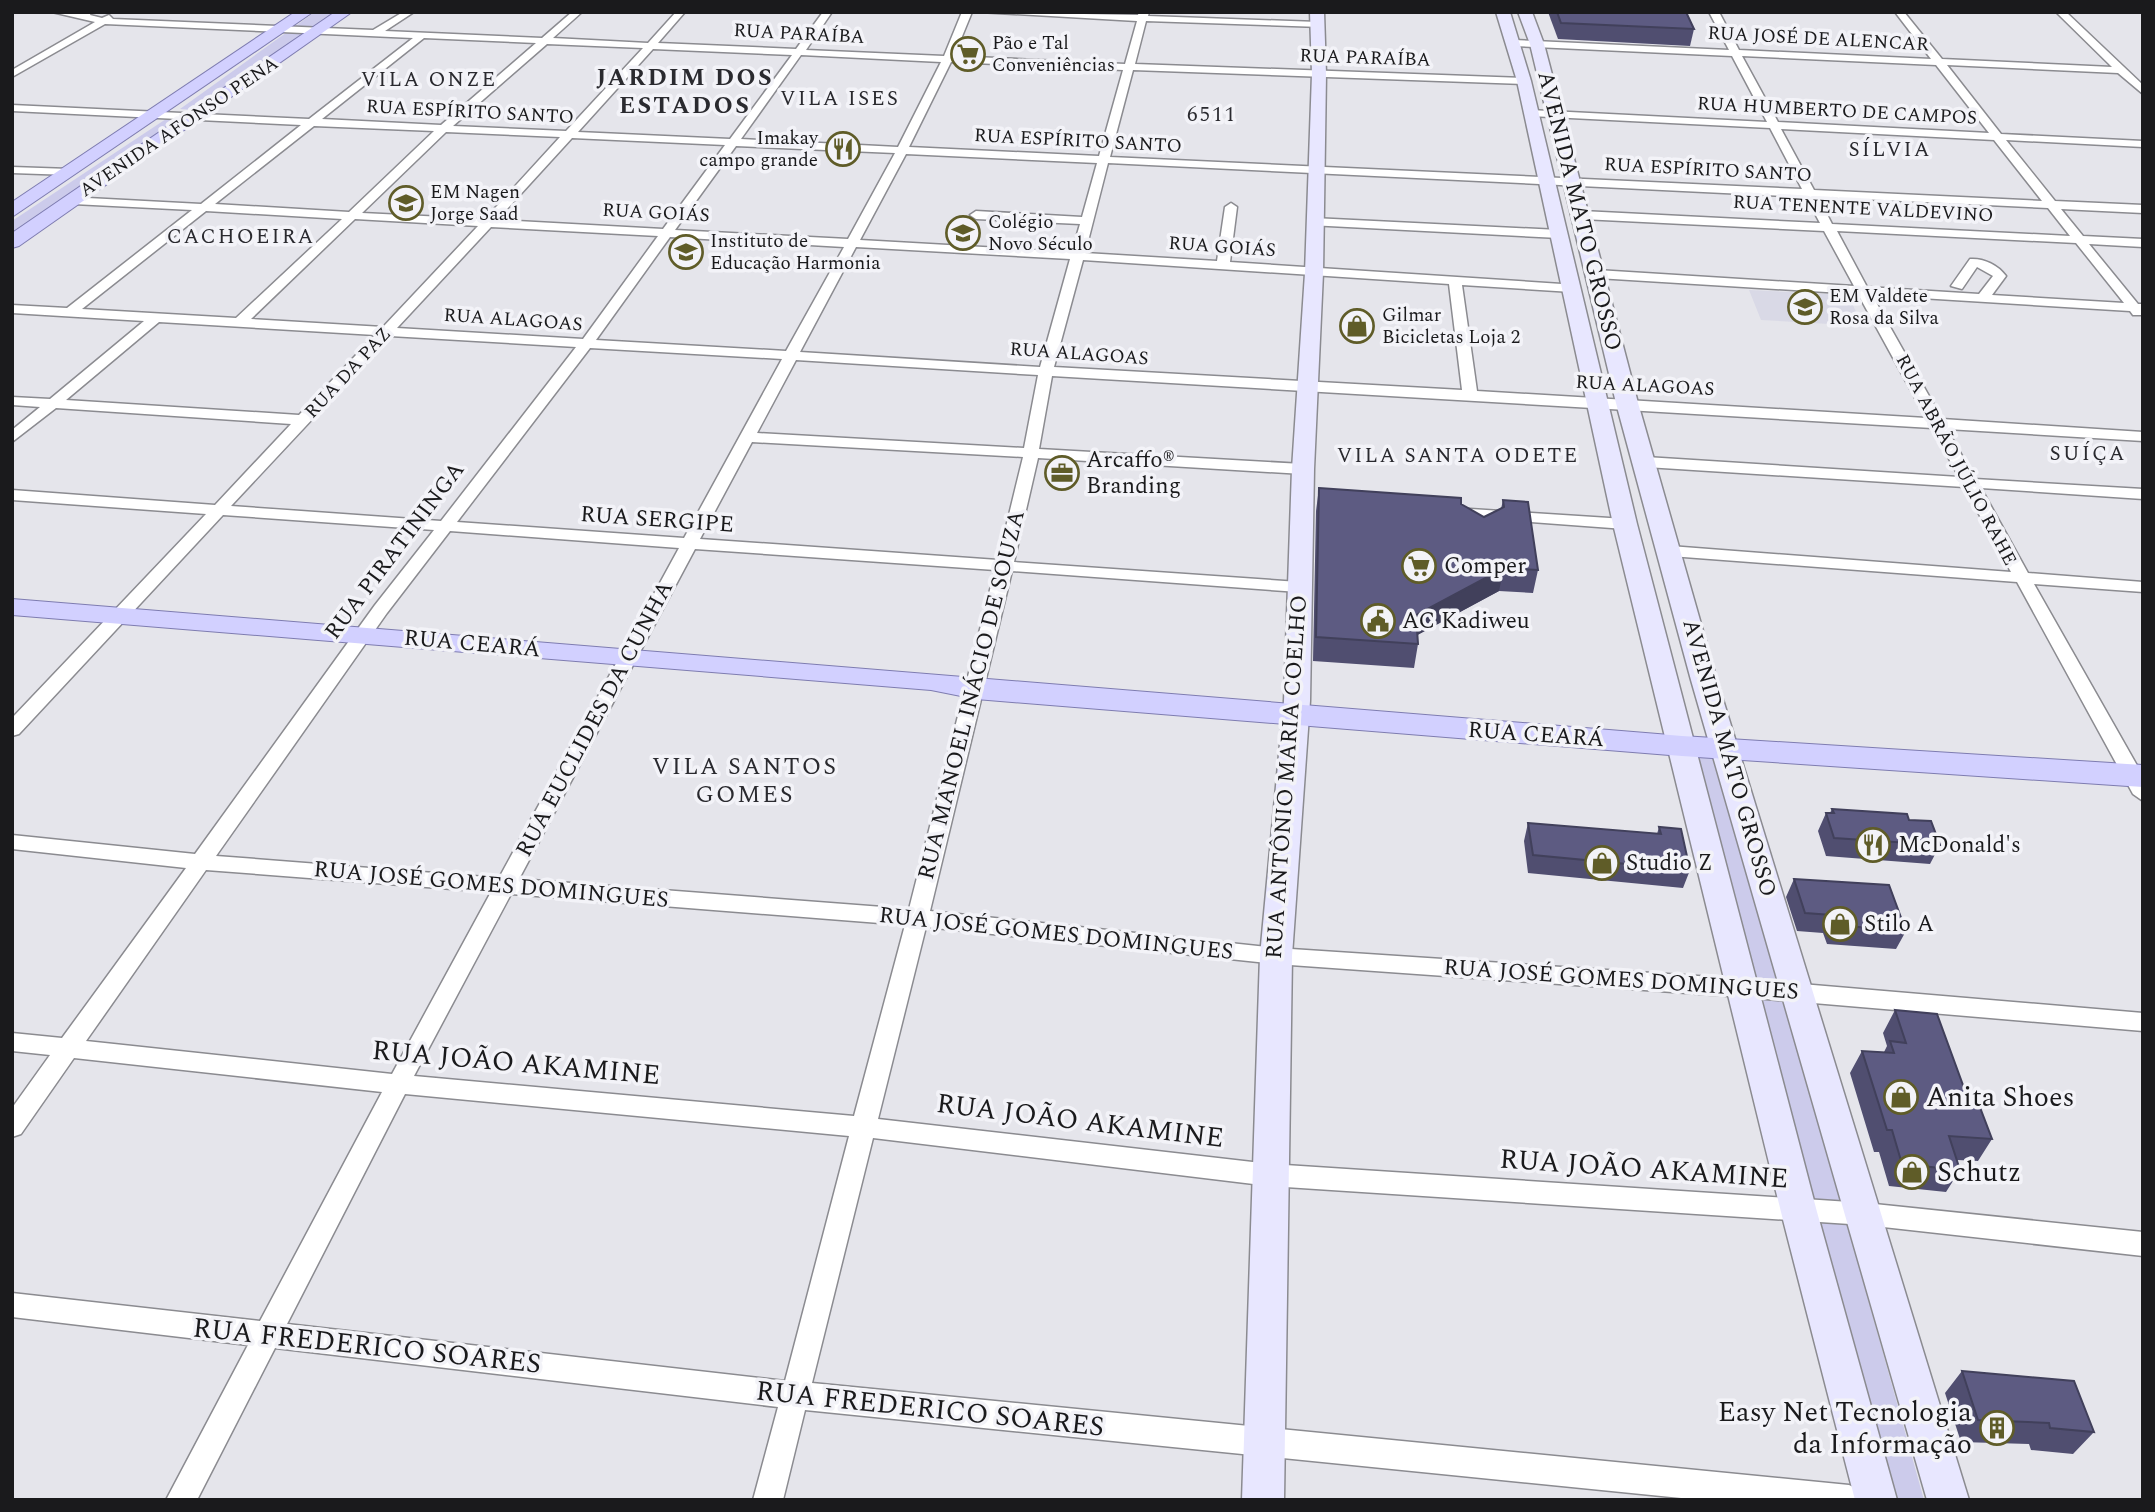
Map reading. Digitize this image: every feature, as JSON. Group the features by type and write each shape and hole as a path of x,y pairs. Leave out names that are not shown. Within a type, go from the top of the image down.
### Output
{"main road":[{"name":"AVENIDA AFONSO PENA","path":"12,211 306,12"},
{"name":"AVENIDA AFONSO PENA","path":"12,242 345,12"},
{"name":"AVENIDA MATO GROSSO","path":"1503,12 1524,80 1625,524 1799,1212 1876,1500"},
{"name":"AVENIDA MATO GROSSO","path":"1525,12 1537,44 1627,403 1646,462 1704,680 1948,1500"},
{"name":"RUA ANTÔNIO MARIA COELHO","path":"1264,1500 1276,956 1296,709 1299,587 1309,503 1303,470 1314,273 1313,222 1319,74 1317,19"},
{"path":"42,190 73,200"},
{"path":"1571,284 1599,283"},
{"path":"1612,465 1646,462"},
{"name":"RUA CEARÁ","path":"12,607 2137,774"},
{"path":"1659,657 1678,675 1704,680"}],"street":[{"path":"56,12 117,13"},
{"path":"373,34 410,12"},
{"path":"240,322 444,128 578,12"},
{"name":"RUA DA PAZ","path":"12,730 489,222 681,12"},
{"name":"RUA PIRATININGA","path":"12,1127 364,635 586,344 828,12"},
{"name":"RUA EUCLIDES DA CUNHA","path":"181,1500 398,1084 902,150 948,58 967,12"},
{"path":"983,12 1317,19"},
{"name":"RUA ABRÃO JÚLIO RAHE","path":"1714,12 2020,578 2137,774"},
{"path":"1899,12 2053,204 2077,240 2140,311"},
{"path":"2060,12 2143,91"},
{"name":"RUA PARAÍBA","path":"74,13 102,22 317,32 650,44 1129,67 1524,80"},
{"path":"12,74 117,13"},
{"name":"RUA MANOEL INÁCIO DE SOUZA","path":"768,1500 977,683 1031,454 1046,371 1143,15"},
{"path":"72,312 421,36"},
{"name":"RUA JOSÉ DE ALENCAR","path":"1513,43 2120,70"},
{"name":"RUA ESPÍRITO SANTO","path":"12,108 2143,209"},
{"name":"RUA HUMBERTO DE CAMPOS","path":"1530,113 2143,144"},
{"path":"12,170 70,172"},
{"name":"RUA GOIÁS","path":"73,200 1078,256 1455,282 1571,284"},
{"path":"1223,267 1231,207"},
{"path":"976,215 1087,221"},
{"name":"RUA TENENTE VALDEVINO","path":"1582,215 2143,243"},
{"path":"1313,222 1559,234"},
{"path":"1957,286 1989,243"},
{"path":"1974,262 2001,274 1983,298"},
{"path":"1455,282 1470,396"},
{"path":"1599,283 1863,291 2140,311"},
{"name":"RUA ALAGOAS","path":"12,309 1309,387 1627,403 2143,437"},
{"path":"12,438 158,316"},
{"path":"12,401 304,420"},
{"path":"749,437 1303,470"},
{"path":"1646,462 2143,494"},
{"name":"RUA SERGIPE","path":"12,495 687,546 1299,587"},
{"path":"1438,512 1625,524"},
{"path":"1670,551 2143,587"},
{"name":"RUA JOSÉ GOMES DOMINGUES","path":"12,842 203,862 917,918 1276,956 1742,988 2143,1022"},
{"name":"RUA JOÃO AKAMINE","path":"12,1042 398,1084 863,1127 1270,1175 1799,1212 1865,1214 2143,1244"},
{"name":"RUA FREDERICO SOARES","path":"12,1306 793,1395 1849,1500"}],"shaded area":[{"path":"315,12 335,12 194,110 180,109"},
{"path":"166,119 180,122 12,241 12,221"},
{"name":"EM Valdete Rosa da Silva","path":"1749,290 1848,295 1863,326 1761,320"},
{"path":"1692,749 1715,750 1924,1500 1887,1500"}],"building":[{"path":"1557,12 1686,12 1694,29 1561,23"},
{"name":"Comper","path":"1319,488 1461,498 1461,504 1484,517 1504,507 1503,500 1528,502 1538,570 1504,568 1416,615 1418,644 1316,637"},
{"path":"1832,809 1907,814 1909,820 1931,821 1940,845 1834,838 1826,813 1834,813"},
{"path":"1528,823 1661,834 1659,827 1681,829 1690,870 1533,855"},
{"path":"1794,879 1889,885 1906,931 1835,925 1832,915 1805,913"},
{"name":"Anita Shoes","path":"1895,1010 1937,1014 1967,1096 1976,1097 1992,1139 1949,1136 1960,1170 1902,1164 1892,1130 1887,1130 1862,1051 1894,1053 1890,1041 1906,1043"},
{"path":"1962,1371 2074,1381 2094,1432 2050,1428 2049,1423 1978,1420"}],"place":[{"name":"Pão e Tal Conveniências","path":"968,54"},
{"name":"Imakay campo grande","path":"843,149"},
{"name":"EM Nagen Jorge Saad","path":"406,203"},
{"name":"Colégio Novo Século","path":"963,233"},
{"name":"Instituto de Educação Harmonia","path":"686,252"},
{"name":"EM Valdete Rosa da Silva","path":"1805,307"},
{"name":"Gilmar Bicicletas Loja 2","path":"1357,326"},
{"name":"Arcaffo® Branding","path":"1062,473"},
{"name":"Comper","path":"1419,566"},
{"name":"AC Kadiweu","path":"1378,621"},
{"name":"McDonald's","path":"1873,845"},
{"name":"Studio Z","path":"1602,863"},
{"name":"Stilo A","path":"1840,924"},
{"name":"Anita Shoes","path":"1901,1097"},
{"name":"Schutz","path":"1912,1172"},
{"name":"Easy Net Tecnologia da Informação","path":"1997,1428"}],"district":[{"name":"VILA ONZE","path":"429,80"},
{"name":"JARDIM DOS ESTADOS","path":"685,92"},
{"name":"VILA ISES","path":"840,99"},
{"name":"6511","path":"1212,115"},
{"name":"SÍLVIA","path":"1890,150"},
{"name":"CACHOEIRA","path":"241,237"},
{"name":"SUÍÇA","path":"2088,454"},
{"name":"VILA SANTA ODETE","path":"1458,456"},
{"name":"VILA SANTOS GOMES","path":"745,781"}]}
